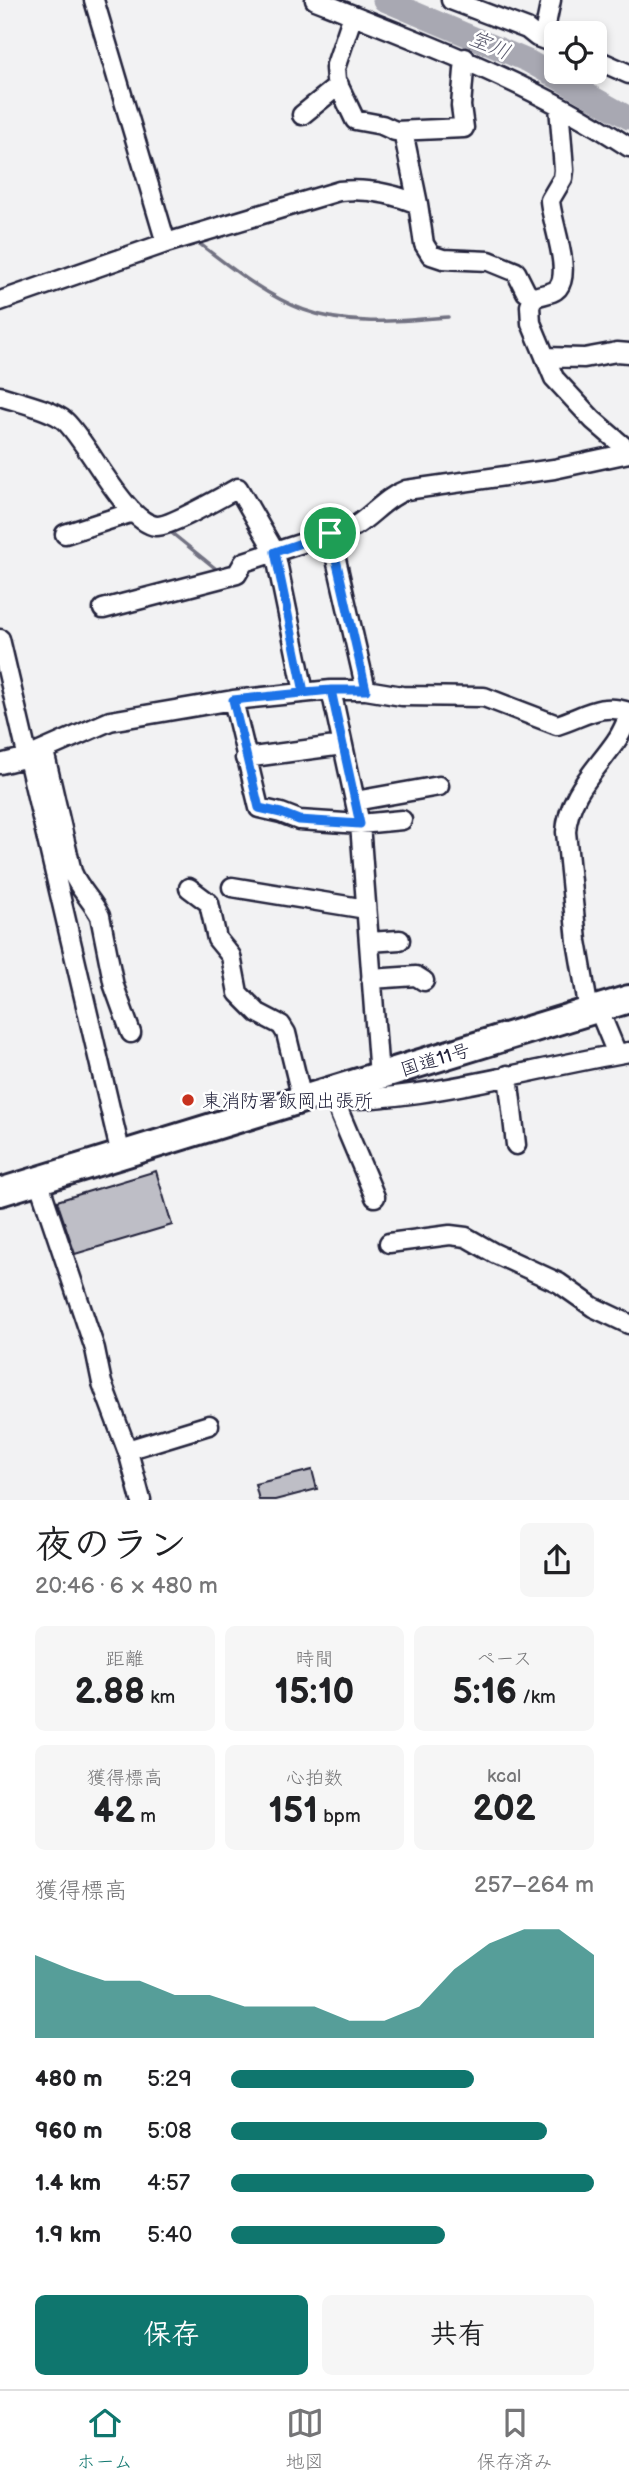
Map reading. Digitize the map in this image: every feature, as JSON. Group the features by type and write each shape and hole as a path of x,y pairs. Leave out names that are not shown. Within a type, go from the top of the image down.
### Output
{"highway":[{"name":"国道11号","path":"0,1192 629,999"}],"street":[{"path":"94,0 166,243"},
{"path":"315,0 465,58 559,106 629,147"},
{"path":"451,0 544,38"},
{"path":"550,21 551,0"},
{"path":"353,15 335,68 336,80 355,120 403,131 464,128 461,106 465,58"},
{"path":"607,64 629,74"},
{"path":"302,115 339,85"},
{"path":"533,298 552,292 562,281 561,258 550,200 563,178 564,170 559,106"},
{"path":"403,131 424,244 431,255 443,259 489,261 516,272 526,292 533,298"},
{"path":"0,302 166,243 340,191 382,193 418,204"},
{"path":"533,298 530,306 531,323 558,384 629,452"},
{"path":"545,357 584,358 617,352 629,353"},
{"path":"0,396 61,418 133,512 157,526 170,523 238,488 275,552 304,692"},
{"path":"103,609 237,573 243,562 355,526 386,500 406,490 554,469 629,452"},
{"path":"65,534 133,512"},
{"path":"330,533 366,690"},
{"path":"0,639 72,872 79,888 100,916 114,986 131,1033"},
{"path":"331,690 360,824 379,1076"},
{"path":"0,764 36,754 110,721 233,700 304,692 366,690 402,696 484,697 557,725 600,708 611,707 629,714 618,738 577,794 566,820 565,832 577,941 593,1010 623,1053 441,1090 338,1101 302,1099 286,1033 281,1025 258,1013 238,993 232,956 217,939 209,903 189,888"},
{"path":"233,700 259,808 299,820 360,824 402,820"},
{"path":"245,758 343,745"},
{"path":"36,754 121,1154"},
{"path":"355,801 439,786"},
{"path":"232,887 366,909"},
{"path":"369,942 400,940"},
{"path":"371,978 416,976 424,981"},
{"path":"508,1075 516,1144"},
{"path":"338,1101 375,1197"},
{"path":"38,1180 95,1349 102,1383 127,1450 141,1500"},
{"path":"388,1242 450,1235 466,1237 559,1283 593,1307 629,1324"},
{"path":"127,1450 209,1425"}],"building":[{"path":"156,1171 172,1225 75,1254 57,1201"},
{"path":"312,1470 317,1489 275,1500 259,1500 255,1484"}],"waterway":[{"name":"室川","path":"384,0 528,61 629,118"},
{"path":"196,241 261,289 304,310 357,321 448,317"},
{"path":"168,530 215,568"}],"place":[{"name":"東消防署飯岡出張所","path":"188,1100"}],"route":[{"path":"330,533 275,552 304,692 331,690 360,824 299,820 259,808 233,700 304,692 331,690 366,690 330,533"}]}
